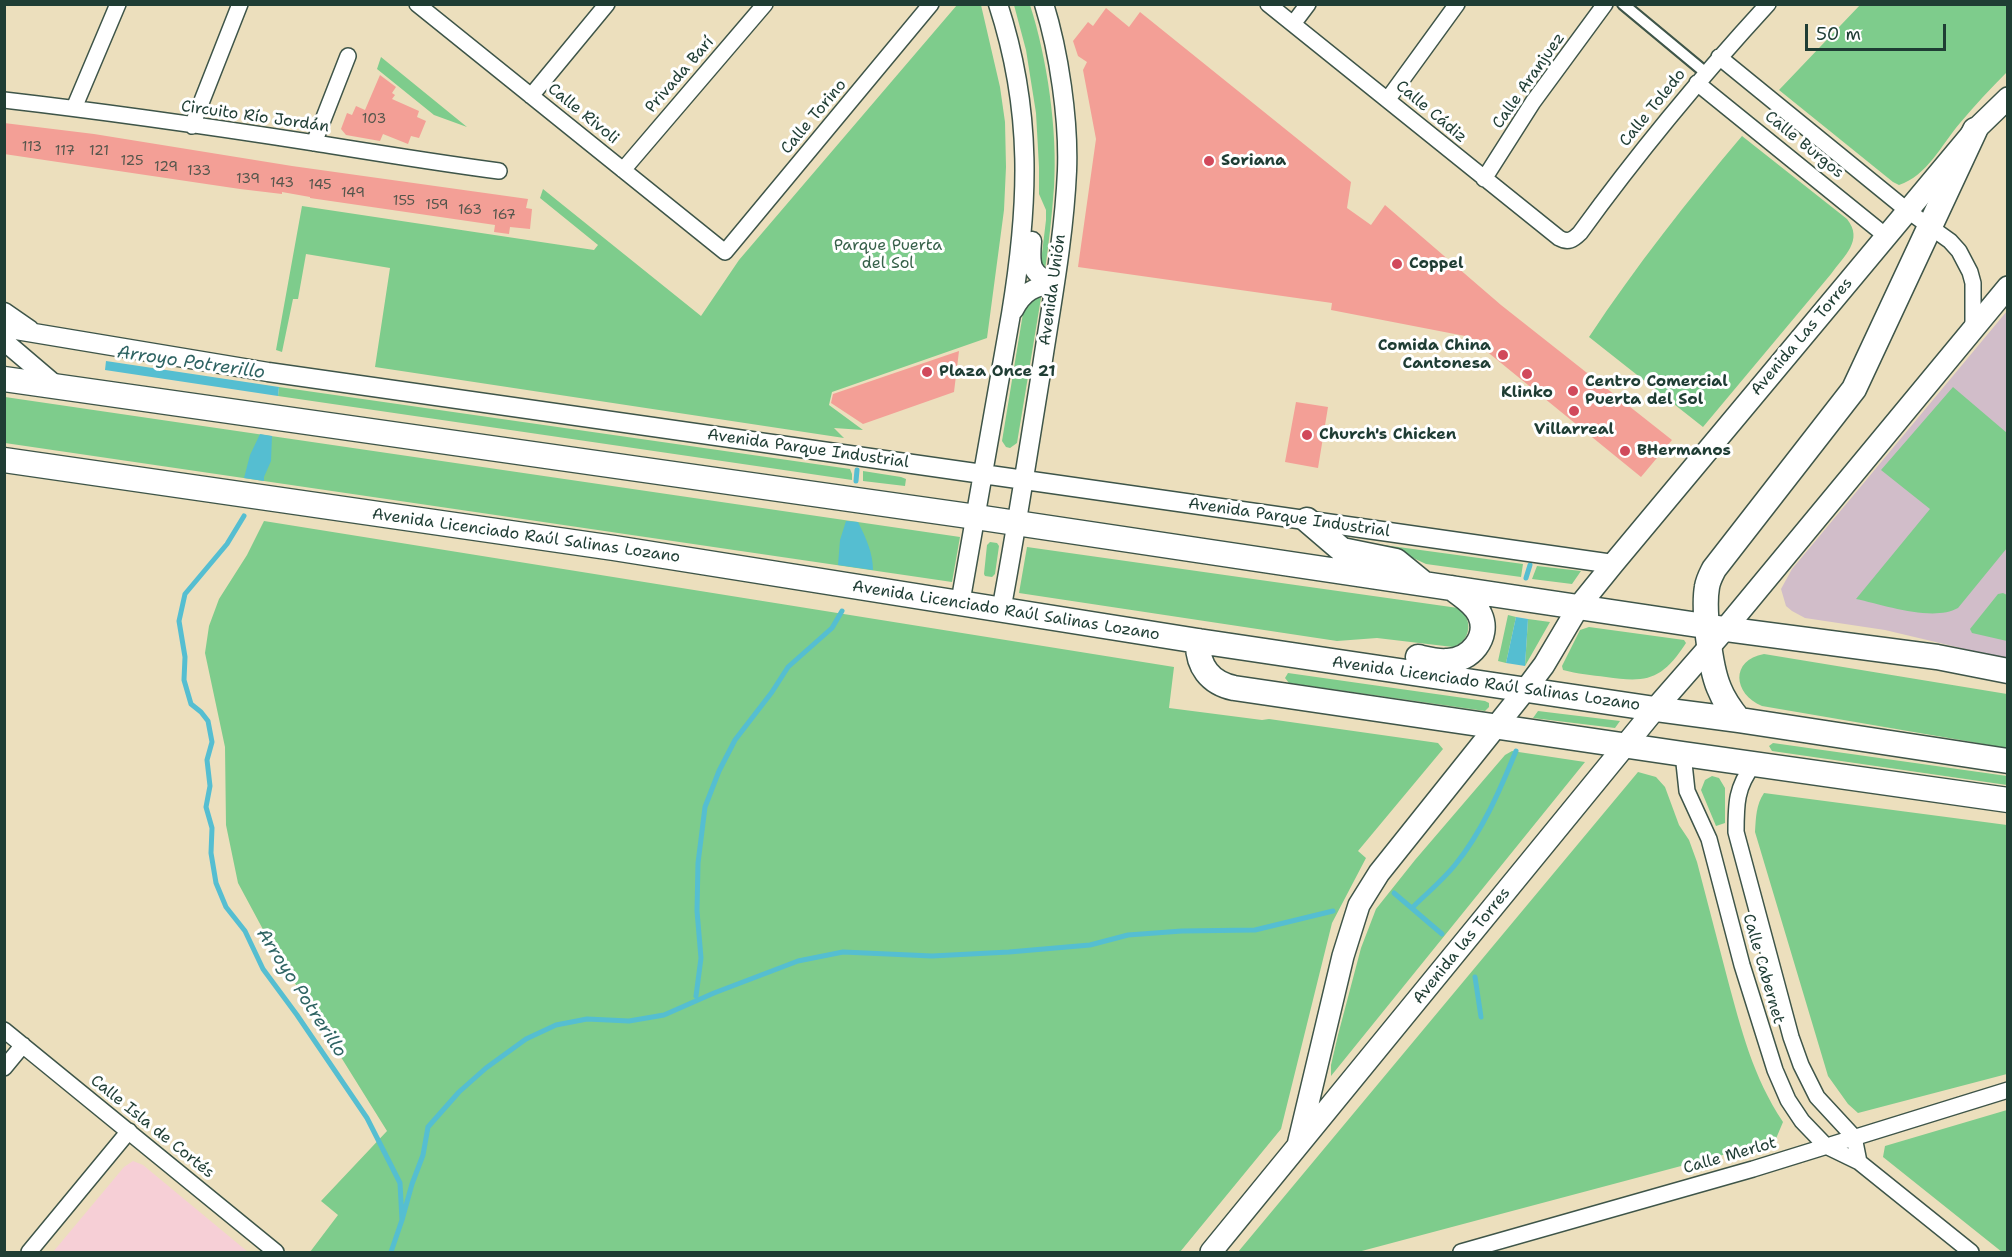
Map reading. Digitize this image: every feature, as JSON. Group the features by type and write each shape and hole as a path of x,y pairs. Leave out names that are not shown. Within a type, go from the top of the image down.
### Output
{"main road":[{"name":"Avenida Las Torres","path":"1496,727 1544,665 1579,606 1613,564 1975,130 2007,98"},
{"path":"1739,720 1728,707 1718,686 1706,589 1714,569 1854,389 1975,130"},
{"path":"1625,746 1655,709 1712,627 1740,611 2007,287"},
{"path":"4,379 976,517 1712,627 1937,657 2007,671"},
{"name":"Avenida Licenciado Raúl Salinas Lozano","path":"4,460 614,548 1001,611 2007,761"},
{"path":"1307,520 1342,550 1396,561 1423,583"},
{"path":"1320,659 1354,653 1389,654 1447,661 1460,658 1477,646 1482,638 1482,625 1480,615 1469,601 1452,588"},
{"path":"1198,641 1198,654 1206,672 1216,681 1228,687 2007,800"},
{"name":"Avenida las Torres","path":"1298,1145 1343,956 1359,905 1379,873 1496,727"},
{"name":"Avenida las Torres","path":"1211,1252 1625,746"}],"street":[{"path":"74,108 118,4"},
{"path":"192,126 240,4"},
{"name":"Calle Rivoli","path":"417,4 435,10 531,96 725,252"},
{"path":"531,96 607,4"},
{"name":"Privada Barí","path":"623,170 765,4"},
{"name":"Calle Torino","path":"725,252 931,4"},
{"path":"960,604 1011,314 1024,210 1024,129 1011,49 998,4"},
{"name":"Avenida Unión","path":"1001,611 1055,283 1067,169 1066,134 1056,56 1044,4"},
{"name":"Calle Cádiz","path":"1268,4 1559,238 1573,240"},
{"path":"1293,24 1308,4"},
{"path":"1388,99 1457,4"},
{"name":"Calle Aranjuez","path":"1484,179 1533,102 1605,4"},
{"name":"Calle Burgos","path":"1623,4 1702,78 1886,236"},
{"name":"Calle Toledo","path":"1573,240 1628,167 1719,57 1768,4"},
{"path":"314,143 348,56"},
{"name":"Calle Burgos","path":"1719,57 1908,211 1950,241 1959,251 1973,283 1973,329"},
{"name":"Circuito Río Jordán","path":"4,100 74,108 499,171"},
{"path":"1024,210 1033,236 1030,260 1033,270 1044,280 1055,283"},
{"path":"1011,314 1026,293 1043,285 1055,283"},
{"path":"4,312 34,333"},
{"name":"Avenida Parque Industrial","path":"4,328 268,372 1613,564"},
{"path":"4,341 58,387"},
{"name":"Calle Cabernet","path":"1683,754 1687,791 1709,839 1742,965 1775,1070 1788,1100 1802,1121 1826,1146 1859,1162 1971,1252"},
{"name":"Calle Cabernet","path":"1754,764 1739,789 1736,806 1736,832 1788,1027 1801,1065 1817,1097 1854,1137"},
{"path":"1709,839 1736,832"},
{"name":"Calle Isla de Cortés","path":"4,1030 276,1252"},
{"path":"4,1068 23,1046"},
{"name":"Calle Merlot","path":"1461,1252 1826,1146 2007,1090"},
{"path":"29,1252 129,1131"},
{"path":"1854,1137 1859,1162"}],"shaded area":[{"path":"2007,311 2007,659 1885,630 1805,618 1792,611 1786,606 1781,589 1792,569"},
{"path":"133,1161 143,1165 248,1252 53,1252 124,1167"}],"green space":[{"name":"Parque Puerta del Sol","path":"957,5 981,5 1000,87 1005,122 1004,210 987,338 832,392 829,405 863,430 834,428 844,438 375,367 390,268 306,254 298,299 293,299 282,352 276,350 302,206 594,250 598,245 540,198 543,189 701,316 739,260"},
{"path":"1014,5 1030,5 1046,71 1053,119 1054,187 1045,270 1040,270 1046,210 1039,194 1036,113 1026,50"},
{"path":"1860,5 2007,5 2007,72 1953,131 1926,167 1909,181 1899,185 1779,90"},
{"path":"381,57 467,127 434,115 377,69"},
{"path":"1742,136 1847,219 1854,234 1850,248 1831,274 1703,427 1589,337 1663,234"},
{"path":"1042,292 1017,443 1010,448 1006,447 1002,441 1025,301"},
{"path":"279,387 850,469 852,480 278,396"},
{"path":"1953,387 2007,433 2007,548 1958,608 1948,612 1922,613 1856,599 1930,509 1881,470"},
{"path":"5,397 960,537 952,582 5,443"},
{"path":"863,471 901,477 906,479 905,486 863,481"},
{"path":"264,521 1174,667 1169,708 1269,719 1438,743 1443,749 1358,851 1366,858 1332,923 1281,1129 1180,1252 310,1252 338,1215 321,1201 387,1131 273,948 238,883 226,825 225,747 205,653 209,626 219,599 247,555"},
{"path":"1347,540 1523,564 1521,577 1426,564 1396,550"},
{"path":"990,542 997,543 999,546 995,574 992,577 984,574 987,545"},
{"path":"1027,547 1458,608 1468,624 1467,635 1464,640 1453,647 1377,638 1337,641 1019,593"},
{"path":"1537,566 1581,571 1572,584 1532,579"},
{"path":"1998,594 2007,595 2007,641 1972,633 1970,629"},
{"path":"1508,615 1516,617 1506,663 1498,661"},
{"path":"1528,619 1550,622 1525,666"},
{"path":"1589,627 1684,640 1686,643 1661,672 1643,679 1620,679 1563,670 1562,666 1580,630"},
{"path":"1764,654 2007,694 2007,748 1762,706 1745,694 1739,678 1745,663 1753,657"},
{"path":"1288,673 1485,701 1489,703 1489,707 1485,711 1289,683 1285,678"},
{"path":"1538,711 1620,721 1615,728 1533,718"},
{"path":"1773,743 2007,776 2007,785 1772,751 1769,746"},
{"path":"1512,751 1585,762 1331,1076 1331,1065 1338,1035 1361,948 1376,909 1505,755"},
{"path":"1638,772 1656,777 1665,787 1679,825 1689,840 1749,1052 1764,1088 1783,1122 1775,1141 1358,1252 1238,1252"},
{"path":"1712,776 1719,778 1725,788 1725,823 1716,826 1701,790 1705,780"},
{"path":"1764,793 2007,825 2007,1074 1858,1113 1848,1104 1828,1076 1755,832 1758,807"},
{"path":"2007,1110 2008,1252 2002,1252 1883,1157 1885,1146"}],"water":[{"path":"106,361 279,387 278,396 105,370"},
{"path":"260,434 272,436 271,461 264,481 244,478 250,455"},
{"path":"846,521 858,522 870,552 873,570 838,565 840,540"},
{"path":"1516,617 1528,619 1525,666 1506,663"}],"building":[{"name":"Soriana","path":"1106,8 1129,27 1140,12 1351,182 1347,208 1371,225 1385,205 1501,305 1672,440 1641,477 1465,336 1331,310 1332,303 1078,267 1096,139 1083,70 1087,62 1078,56 1073,41 1088,22 1093,26"},
{"path":"380,75 396,87 392,93 395,95 392,99 419,111 417,117 426,121 419,138 411,136 408,144 383,134 380,141 346,135 341,129 347,113 352,115 356,106 365,110"},
{"path":"4,123 94,134 292,166 528,199 526,208 532,209 530,229 510,227 509,234 494,232 495,225 282,192 282,194 240,189 4,154"},
{"name":"Plaza Once 21","path":"959,351 954,392 863,424 831,403 833,394"},
{"name":"Church's Chicken","path":"1296,402 1328,407 1318,468 1285,462"}],"waterway":[{"path":"856,481 857,470"},
{"name":"Arroyo Potrerillo","path":"244,516 227,544 185,594 179,621 185,657 184,680 191,704 208,721 212,742 207,760 210,786 206,807 212,828 211,853 216,883 226,907 245,931 263,969 367,1118 400,1183 402,1220 391,1252"},
{"path":"1526,578 1530,565"},
{"path":"696,996 701,958 697,911 698,863 705,807 719,771 735,740 788,667 832,628 842,611"},
{"path":"1412,908 1450,871 1474,839 1497,796 1516,751"},
{"path":"1394,893 1442,934"},
{"path":"402,1220 423,1155 428,1127 459,1092 486,1068 526,1039 556,1025 587,1019 629,1021 664,1015 798,961 843,952 932,956 1009,952 1090,945 1128,935 1182,931 1255,930 1333,911"},
{"path":"1475,977 1481,1017"}],"place":[{"name":"Soriana","path":"1209,161"},
{"name":"Coppel","path":"1397,264"},
{"name":"Comida China Cantonesa","path":"1503,355"},
{"name":"Plaza Once 21","path":"927,372"},
{"name":"Klinko","path":"1527,374"},
{"name":"Centro Comercial Puerta del Sol","path":"1573,391"},
{"name":"Villarreal","path":"1574,411"},
{"name":"Church's Chicken","path":"1307,435"},
{"name":"BHermanos","path":"1625,451"}]}
